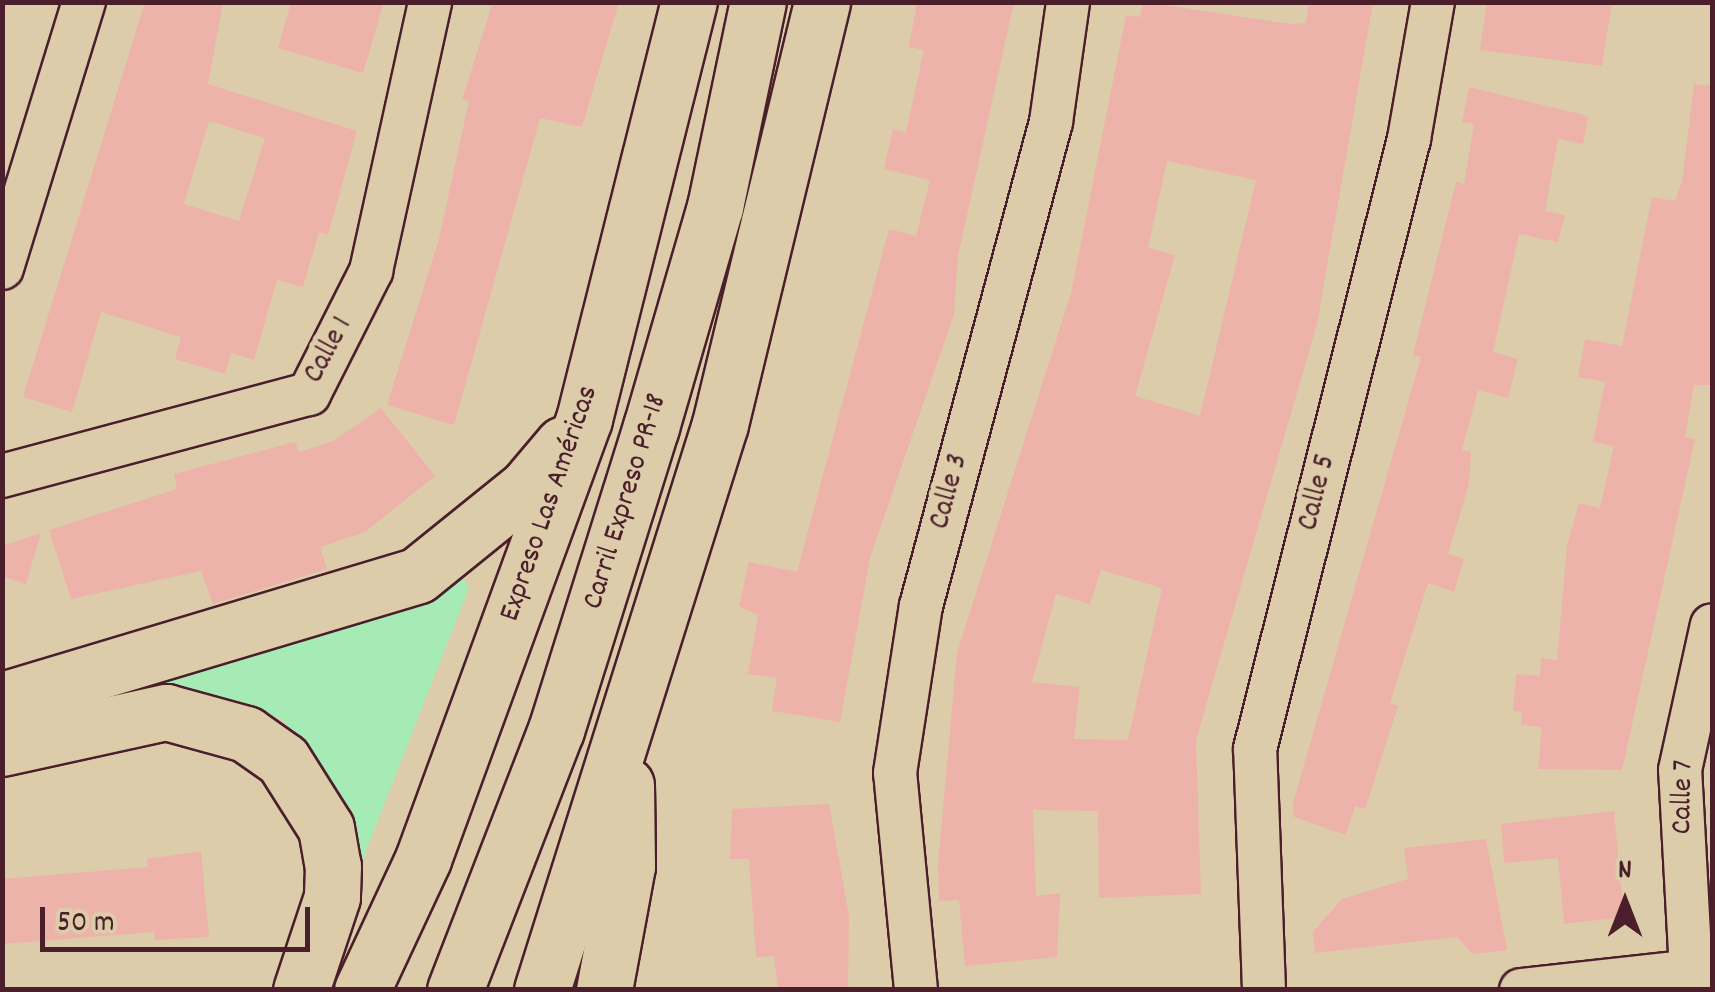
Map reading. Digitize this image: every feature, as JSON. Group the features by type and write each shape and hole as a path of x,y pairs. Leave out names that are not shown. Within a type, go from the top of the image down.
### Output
{"highway":[{"name":"Expreso Las Américas","path":"362,990 423,858 584,419 688,2"},
{"name":"Carril Expreso PR-18","path":"455,990 556,730 651,427 715,207 758,2"},
{"path":"542,990 626,745 720,424 822,2"},
{"path":"2,700 418,575 526,488 584,419"},
{"path":"2,748 166,712 246,734 283,760 326,828 333,866 332,897 301,990"},
{"path":"604,990 627,866 626,745"}],"street":[{"path":"2,268 84,2"},
{"name":"Calle 1","path":"2,476 310,394 371,271 430,2"},
{"name":"Calle 3","path":"916,990 895,774 912,662 1050,122 1068,2"},
{"name":"Calle 5","path":"1264,990 1255,749 1409,139 1433,2"},
{"name":"Calle 7","path":"1702,970 1680,770 1712,625"},
{"path":"1521,990 1702,970"}],"green space":[{"path":"461,574 469,588 352,887 324,770 282,719 135,684"}],"building":[{"path":"145,2 223,2 208,84 357,131 328,235 319,232 303,287 277,280 254,360 231,353 225,374 175,359 181,337 101,312 72,412 23,397","holes":["209,121 265,138 239,221 184,204"]},
{"path":"291,2 384,2 363,73 278,48"},
{"path":"493,2 619,2 582,127 540,118 454,425 387,405 439,239 469,101 462,100"},
{"path":"917,2 1014,2 958,256 954,314 870,558 840,722 772,711 777,678 748,674 758,615 739,606 749,562 797,572 889,229 916,236 930,180 884,169 893,129 906,132 924,50 909,47"},
{"path":"1143,2 1291,24 1306,23 1309,2 1373,2 1317,324 1196,740 1201,894 1099,898 1098,811 1033,810 1036,896 1060,893 1057,957 965,966 959,900 939,901 938,864 957,653 1071,293 1126,15 1140,17","holes":["1167,161 1256,180 1200,416 1135,396 1175,255 1148,248","1101,570 1162,588 1128,740 1074,739 1080,687 1032,682 1056,594 1090,604"]},
{"path":"1487,2 1612,2 1602,66 1480,50"},
{"path":"1694,84 1712,86 1712,385 1694,385 1685,437 1695,439 1622,770 1538,769 1542,727 1521,725 1522,712 1513,711 1516,674 1540,676 1541,658 1557,660 1567,546 1579,503 1600,508 1614,446 1593,442 1605,382 1578,377 1585,339 1622,346 1652,197 1675,201 1682,182"},
{"path":"1469,87 1588,116 1583,144 1558,139 1545,211 1565,215 1558,242 1519,234 1493,352 1518,359 1508,398 1478,390 1462,450 1471,452 1469,484 1448,554 1464,559 1454,592 1428,583 1390,703 1398,706 1365,809 1355,806 1346,835 1294,817 1293,803 1421,357 1413,355 1456,182 1464,184 1474,124 1462,122"},
{"path":"381,408 435,476 365,532 320,547 327,569 213,604 201,571 71,599 49,530 177,489 174,474 295,442 299,452 333,441"},
{"path":"41,533 26,584 2,576 2,546"},
{"path":"829,804 849,916 848,990 778,990 774,956 756,957 749,859 730,859 732,809"},
{"path":"1614,811 1624,917 1564,924 1558,858 1504,863 1501,824"},
{"path":"1486,839 1507,950 1473,954 1457,937 1315,953 1313,932 1342,899 1408,879 1404,848"},
{"path":"201,851 209,937 155,940 154,932 2,944 2,879 148,867 147,859"}]}
